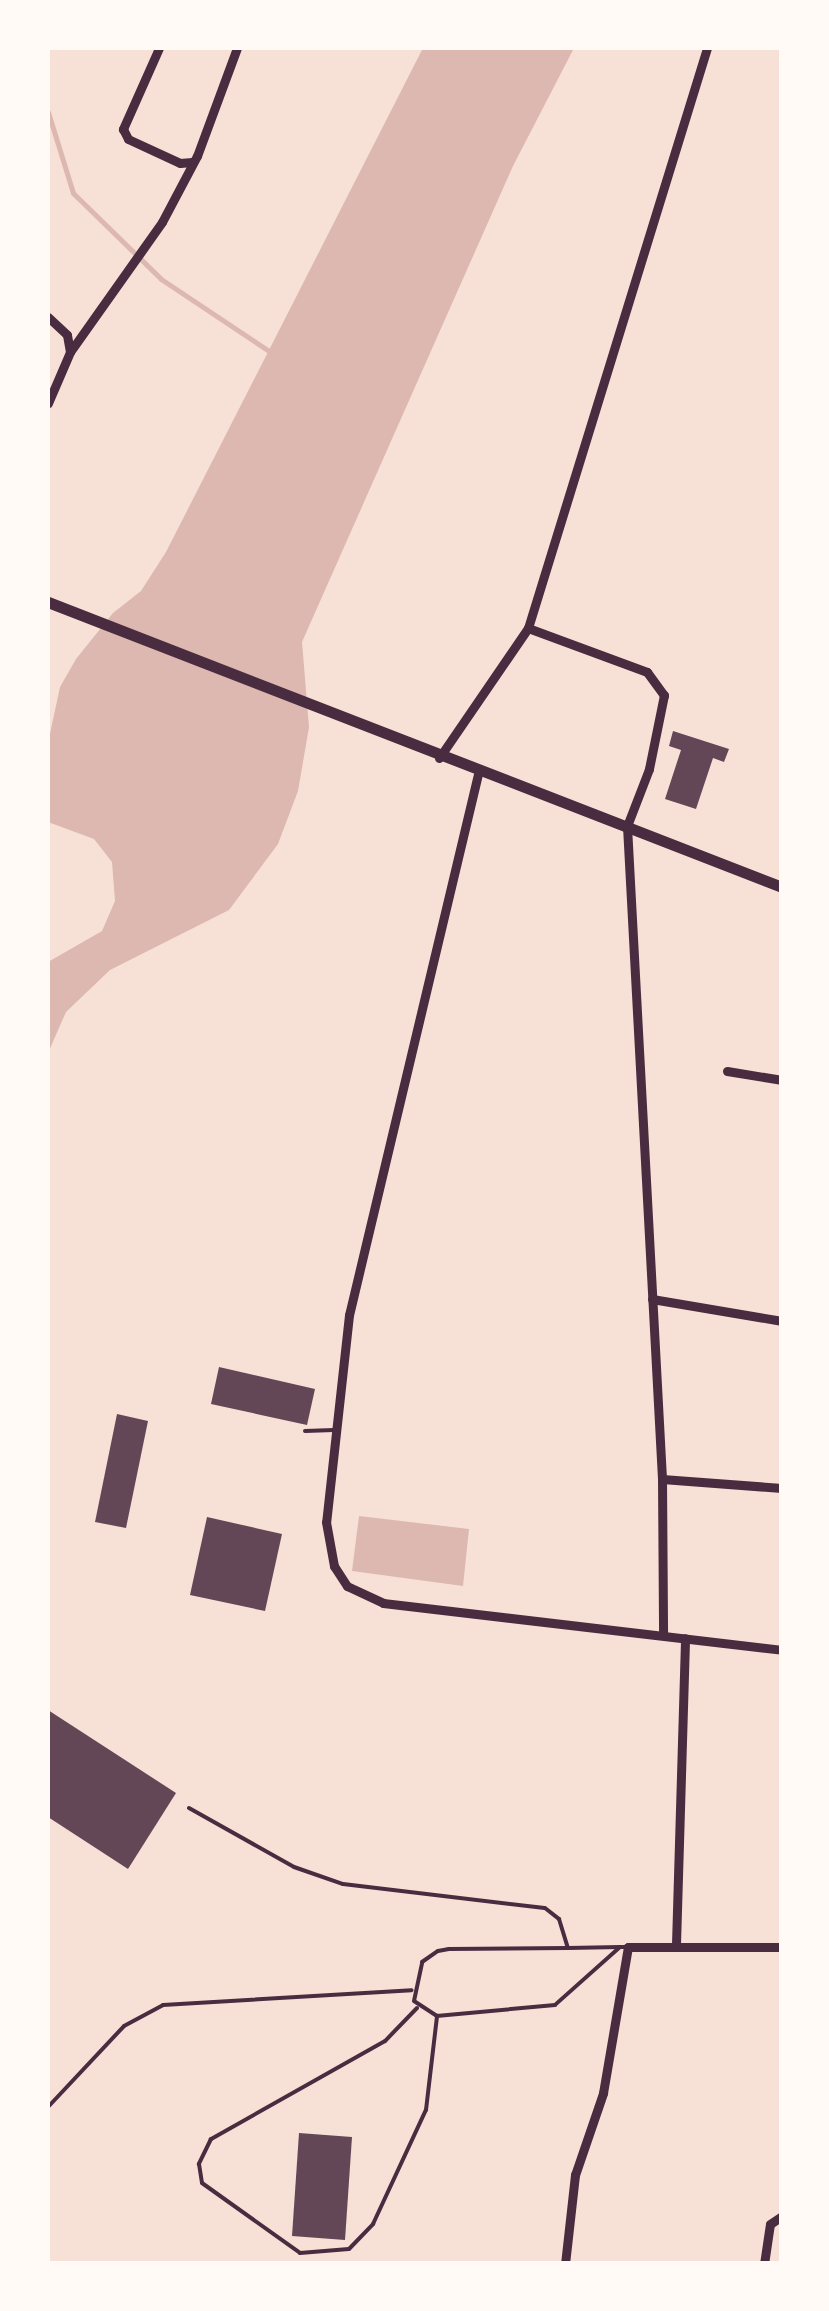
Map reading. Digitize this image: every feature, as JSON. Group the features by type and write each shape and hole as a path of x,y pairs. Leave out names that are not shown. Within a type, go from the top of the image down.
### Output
{"main road":[{"path":"48,602 478,774 628,826 782,887"}],"street":[{"path":"160,48 123,129 128,139 180,163 192,162"},
{"path":"48,403 70,352 162,222 192,162 237,48"},
{"path":"439,758 528,628 706,48"},
{"path":"48,317 62,329 70,352"},
{"path":"528,628 654,678 665,705 628,826 662,1478 664,1634"},
{"path":"478,774 349,1315 326,1522 334,1566 347,1586 383,1603 782,1650"},
{"path":"727,1071 782,1080"},
{"path":"652,1300 782,1321"},
{"path":"662,1478 782,1488"},
{"path":"676,1944 685,1638"},
{"path":"565,2264 575,2175 603,2093 624,1947 676,1944 782,1948"},
{"path":"764,2264 770,2224 782,2216"}],"lane":[{"path":"305,1431 334,1430"},
{"path":"189,1808 294,1866 342,1884 545,1908 559,1919 568,1948"},
{"path":"624,1947 555,2005 437,2016 418,2008 412,1990 422,1962 438,1951 624,1947"},
{"path":"48,2108 124,2026 163,2005 412,1990"},
{"path":"418,2008 385,2041 211,2140 199,2164 202,2183 300,2253 349,2249 372,2224 426,2110 437,2016"}],"shaded area":[{"path":"423,48 574,48 513,166 302,642 309,727 298,791 278,844 229,910 110,970 66,1012 48,1053 48,962 102,931 115,901 112,862 94,839 48,822 48,743 60,687 76,659 113,613 141,591 166,552"},
{"path":"359,1516 469,1529 463,1586 352,1571"}],"building":[{"path":"673,731 729,749 724,762 713,758 696,809 665,799 681,750 669,746"},
{"path":"219,1367 315,1389 307,1425 211,1404"},
{"path":"117,1414 148,1421 126,1528 95,1522"},
{"path":"207,1517 282,1534 265,1611 190,1595"},
{"path":"48,1710 176,1793 128,1869 48,1817"},
{"path":"299,2133 352,2137 345,2240 292,2236"}],"waterway":[{"path":"48,112 73,193 161,279 269,351"}]}
